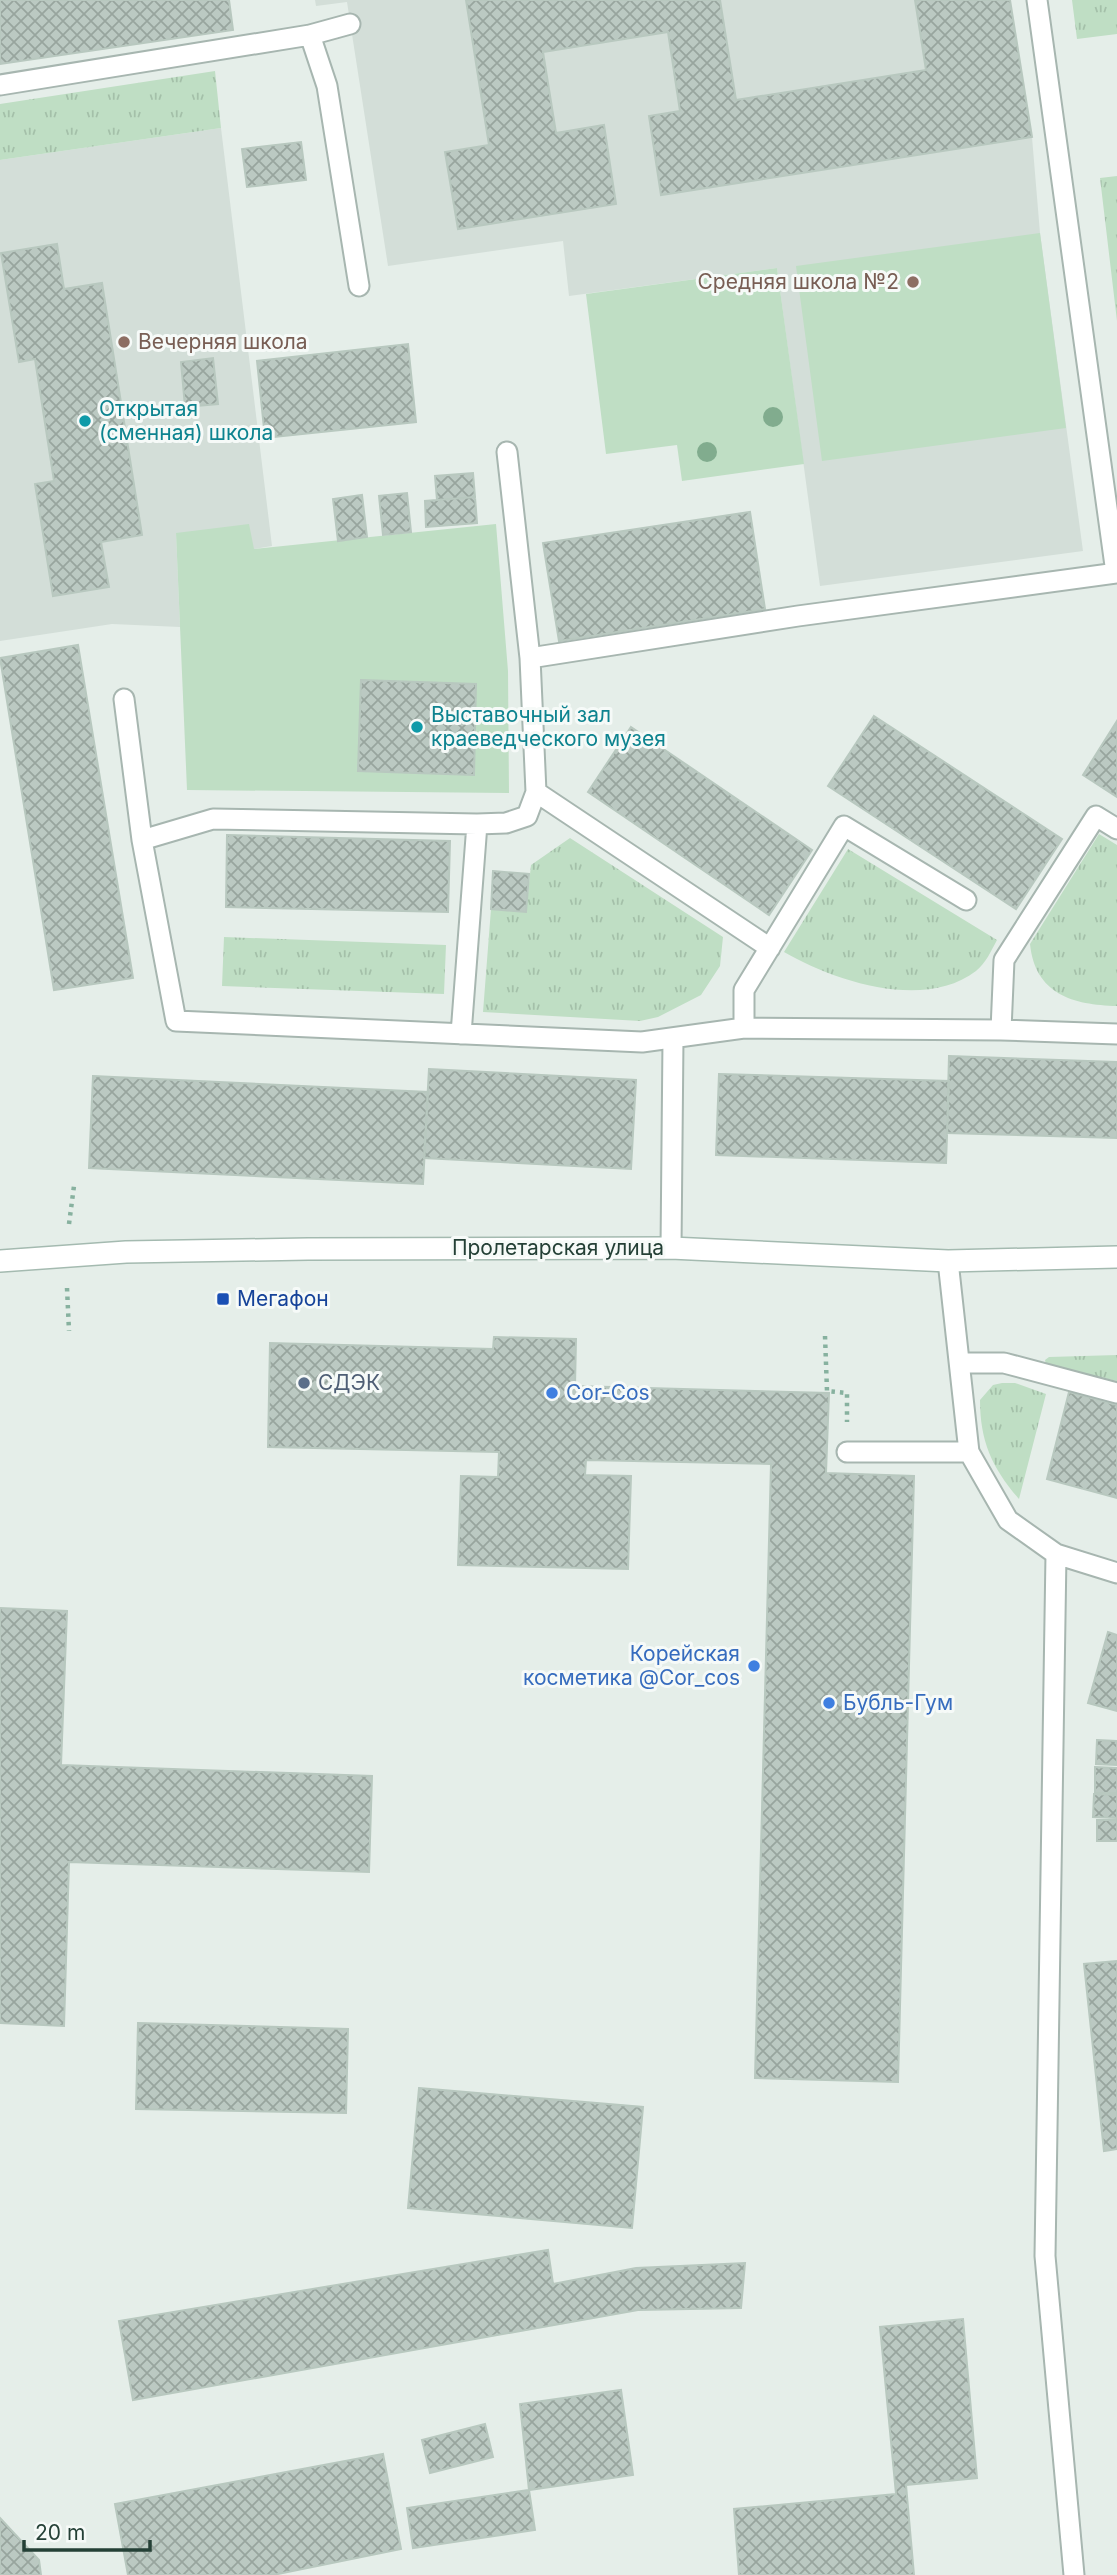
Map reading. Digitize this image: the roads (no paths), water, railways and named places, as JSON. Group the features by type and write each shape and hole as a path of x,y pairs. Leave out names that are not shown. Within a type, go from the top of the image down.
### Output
{"street":[{"name":"Пролетарская улица","path":"0,1261 140,1251 671,1248 948,1261 1117,1257"}],"lane":[{"path":"530,659 798,616 1116,573 1037,0"},
{"path":"0,85 310,35 350,24"},
{"path":"310,35 327,86 359,286"},
{"path":"142,840 213,819 477,824 506,823 527,816 536,792 530,659 507,452"},
{"path":"124,699 142,840 176,1021 642,1042 744,1028 1001,1030 1117,1034"},
{"path":"536,792 770,948"},
{"path":"1001,1030 1004,960 1096,816 1117,829"},
{"path":"461,1034 477,824"},
{"path":"744,1028 744,990 844,826 966,900"},
{"path":"671,1248 673,1039"},
{"path":"948,1261 969,1452 1008,1520 1056,1554 1117,1573"},
{"path":"961,1363 1004,1363 1117,1392"},
{"path":"847,1452 969,1452"},
{"path":"1056,1554 1045,2256 1074,2575"}],"place":[{"name":"Средняя школа №2","path":"913,282"},
{"name":"Вечерняя школа","path":"124,342"},
{"name":"Открытая (сменная) школа","path":"85,421"},
{"name":"Выставочный зал краеведческого музея","path":"417,727"},
{"name":"Мегафон","path":"223,1299"},
{"name":"СДЭК","path":"304,1383"},
{"name":"Cor-Cos","path":"552,1393"},
{"name":"Корейская косметика @Cor_cos","path":"754,1666"},
{"name":"Бубль-Гум","path":"829,1703"}]}
